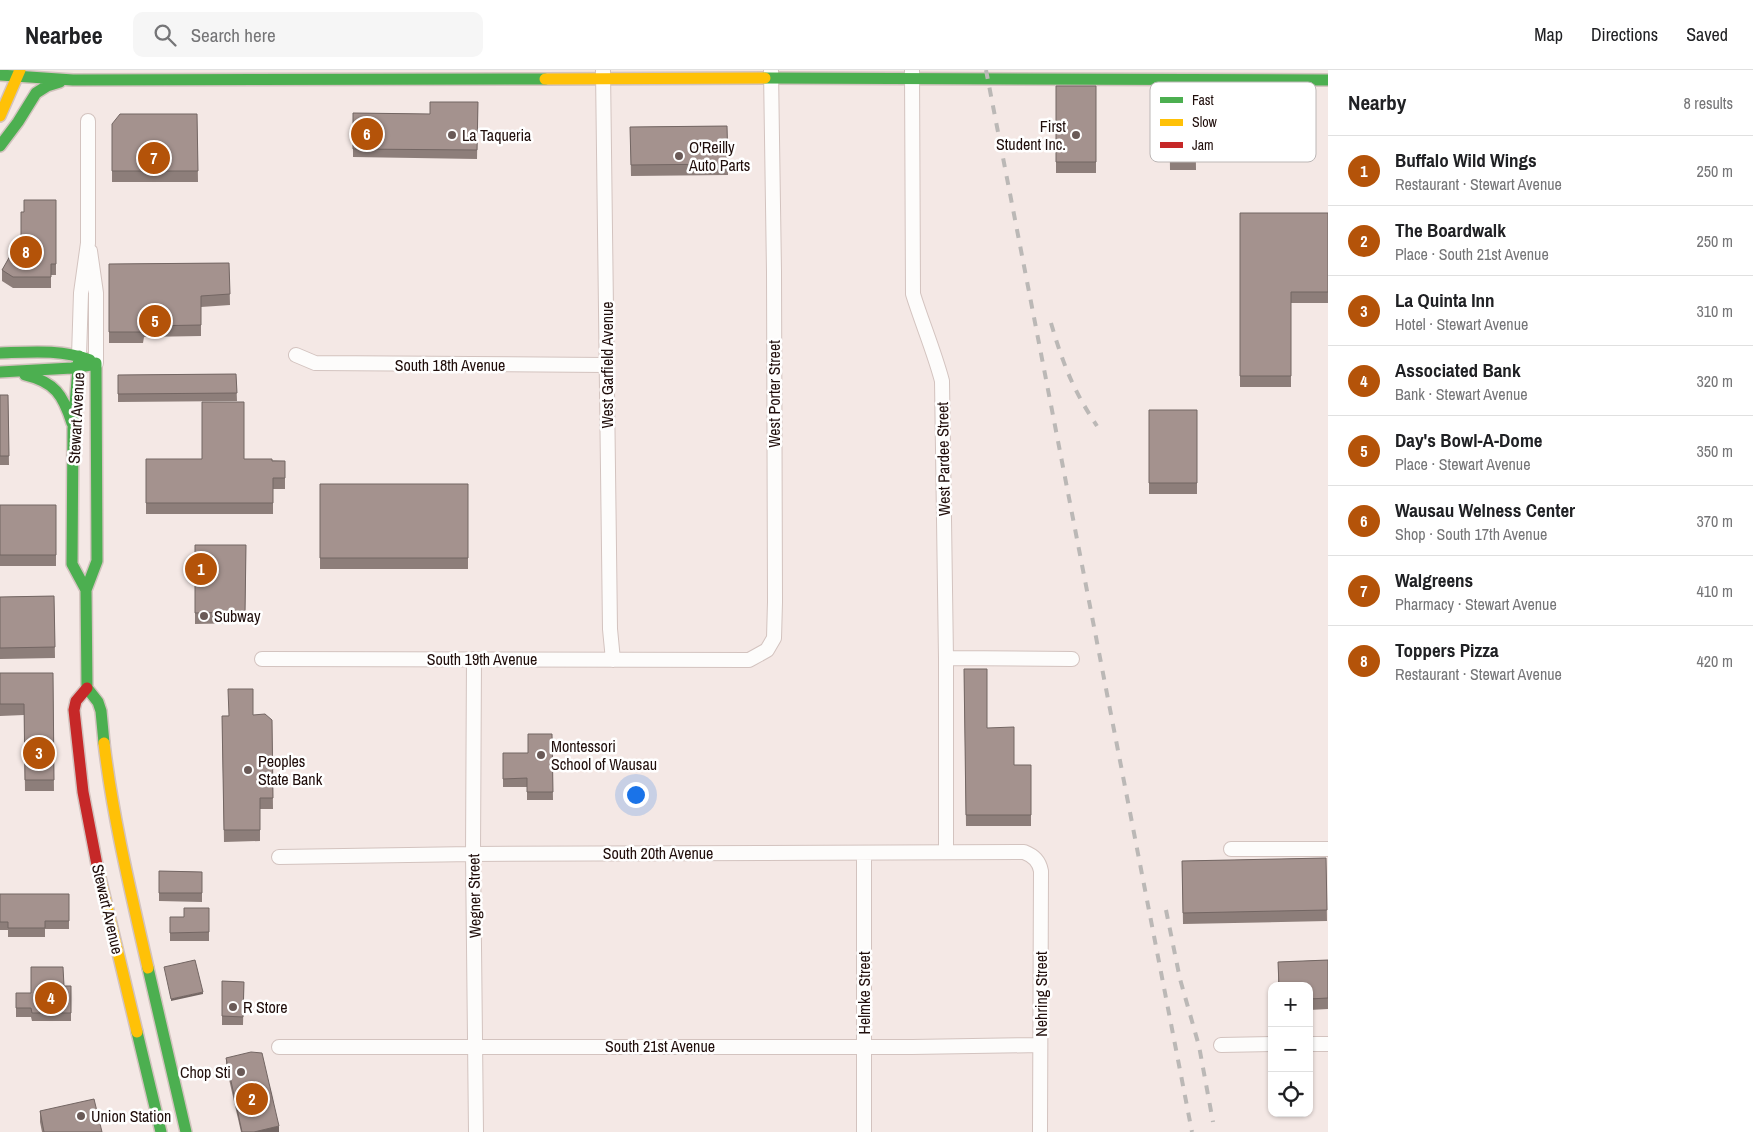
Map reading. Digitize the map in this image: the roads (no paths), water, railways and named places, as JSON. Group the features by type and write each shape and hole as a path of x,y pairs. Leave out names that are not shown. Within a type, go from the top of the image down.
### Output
{"street":[{"path":"0,75 16,72 73,80 771,74 1237,75 1328,80"},
{"path":"0,116 16,72"},
{"name":"West Porter Street","path":"703,660 749,660 768,650 774,638 774,272 771,74"},
{"name":"West Pardee Street","path":"912,74 913,294 932,346 942,381 946,658 946,852"},
{"name":"West Garfield Avenue","path":"604,75 610,630 613,660"},
{"path":"0,146 39,90 52,84 73,80"},
{"name":"Stewart Avenue","path":"86,590 72,564 73,429 79,362 81,294 88,243 88,121"},
{"name":"Stewart Avenue","path":"88,243 96,293 98,561 86,590 87,688 98,702 101,711 109,786 119,842 186,1132"},
{"path":"0,353 40,352 79,362 96,363"},
{"name":"South 18th Avenue","path":"296,356 315,363 606,365"},
{"path":"17,373 79,362"},
{"path":"0,372 17,373 39,378 56,388 66,406 73,429"},
{"path":"946,658 1072,659"},
{"name":"South 19th Avenue","path":"262,659 703,660"},
{"name":"Wegner Street","path":"474,659 473,854 476,1132"},
{"name":"Stewart Avenue","path":"87,688 76,701 74,710 82,792 92,843 161,1132"},
{"path":"1231,849 1328,849"},
{"name":"South 20th Avenue","path":"279,856 1024,852 1035,858"},
{"name":"Helmke Street","path":"864,853 864,1132"},
{"name":"Nehring Street","path":"1035,858 1041,871 1040,1132"},
{"path":"1221,1045 1268,1044"},
{"path":"1313,1044 1328,1044"},
{"name":"South 21st Avenue","path":"279,1047 1040,1045"}],"railway":[{"path":"986,70 1192,1132"},
{"path":"1051,323 1070,376 1081,400 1097,426"},
{"path":"1166,910 1180,979 1199,1046 1213,1122"}],"place":[{"name":"Wausau Welness Center","path":"367,134"},
{"name":"La Taqueria","path":"452,135"},
{"name":"First Student Inc.","path":"1076,135"},
{"name":"O'Reilly Auto Parts","path":"679,156"},
{"name":"Walgreens","path":"154,158"},
{"name":"Toppers Pizza","path":"26,252"},
{"name":"Day's Bowl-A-Dome","path":"155,321"},
{"name":"Buffalo Wild Wings","path":"201,569"},
{"name":"Subway","path":"204,616"},
{"name":"La Quinta Inn","path":"39,753"},
{"name":"Montessori School of Wausau","path":"541,755"},
{"name":"Peoples State Bank","path":"248,770"},
{"name":"Associated Bank","path":"51,998"},
{"name":"R Store","path":"233,1007"},
{"name":"Chop Sti","path":"241,1072"},
{"name":"The Boardwalk","path":"252,1099"},
{"name":"Union Station","path":"81,1116"}]}
